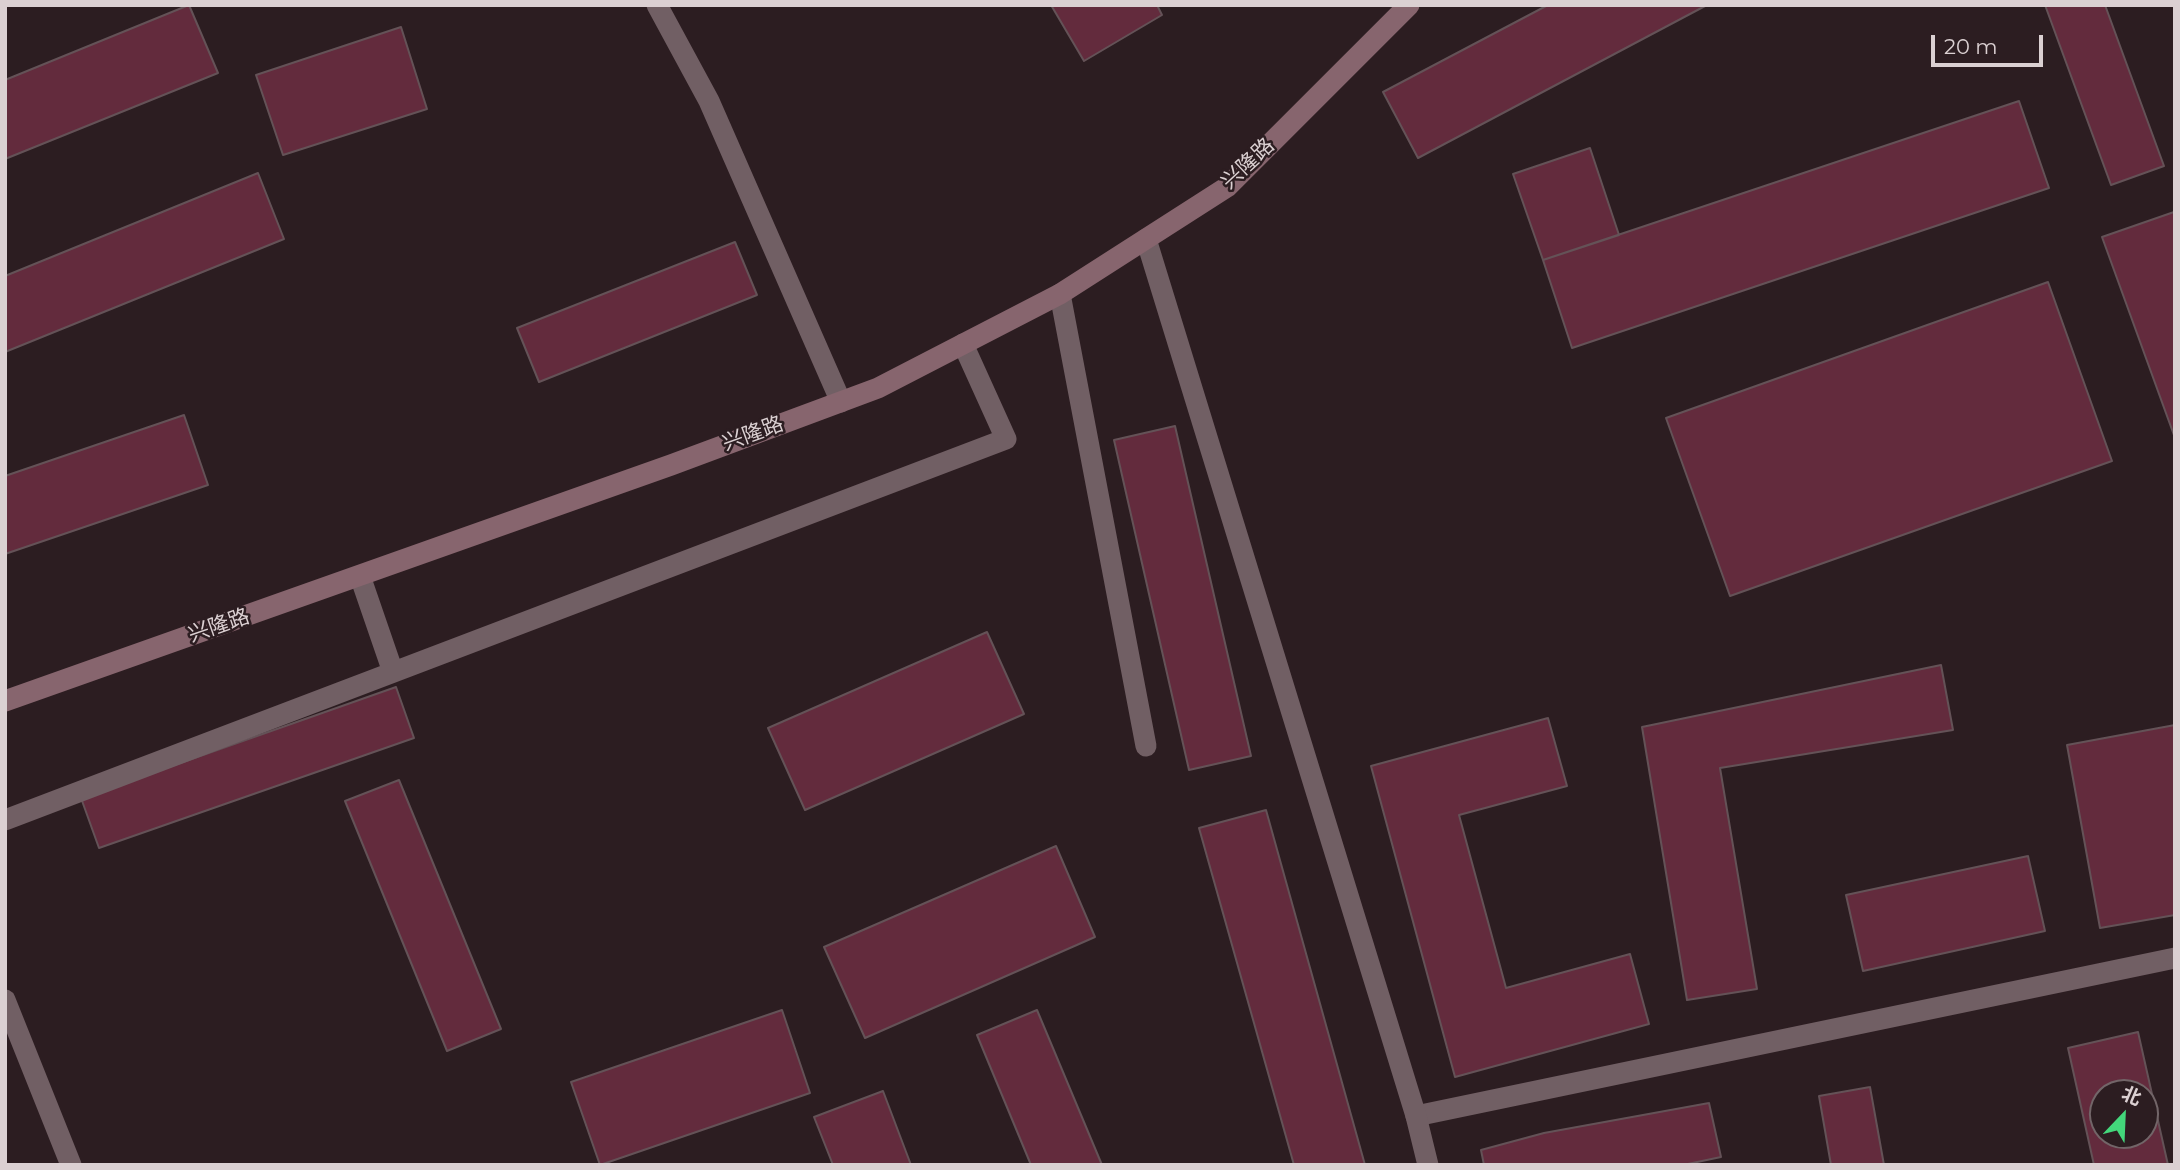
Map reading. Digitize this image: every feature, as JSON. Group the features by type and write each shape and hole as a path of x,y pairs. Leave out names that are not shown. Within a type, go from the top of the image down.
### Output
{"main road":[{"name":"兴隆路","path":"5,701 360,576 878,388 1060,295 1227,187 1409,5"}],"street":[{"path":"657,5 709,101 841,401"},
{"path":"1146,239 1416,1116 1428,1165"},
{"path":"1060,295 1146,746"},
{"path":"5,820 1006,439 963,344"},
{"path":"360,576 393,672"},
{"path":"1416,1116 2175,958"},
{"path":"5,1000 71,1165"}],"building":[{"path":"189,5 218,73 5,159 5,80"},
{"path":"1051,5 1157,5 1162,15 1084,61"},
{"path":"1548,5 1707,5 1418,158 1383,92"},
{"path":"2045,5 2105,5 2164,166 2111,185"},
{"path":"401,27 427,109 283,155 256,75"},
{"path":"2019,101 2049,188 1572,348 1543,260"},
{"path":"1590,148 1619,235 1543,260 1513,174"},
{"path":"258,173 284,239 5,352 5,276"},
{"path":"2174,212 2175,214 2175,438 2102,237"},
{"path":"735,242 757,295 539,382 517,328"},
{"path":"2048,282 2112,461 1730,596 1666,418"},
{"path":"184,415 208,485 5,554 5,476"},
{"path":"1175,426 1251,756 1189,770 1114,440"},
{"path":"987,632 1024,714 805,810 768,728"},
{"path":"1941,665 1953,730 1720,768 1757,989 1687,1000 1642,727"},
{"path":"396,687 414,738 99,848 81,798"},
{"path":"1548,718 1567,786 1459,815 1506,988 1630,954 1649,1024 1455,1077 1371,766"},
{"path":"2175,725 2175,915 2100,928 2067,745"},
{"path":"399,780 501,1029 447,1051 345,801"},
{"path":"1266,810 1365,1165 1294,1165 1199,828"},
{"path":"1056,846 1095,937 865,1038 824,947"},
{"path":"2028,856 2045,931 1863,971 1846,895"},
{"path":"782,1010 810,1093 600,1165 571,1082"},
{"path":"1037,1010 1102,1165 1031,1165 977,1035"},
{"path":"2138,1032 2149,1079 2089,1079 2089,1142 2068,1048"},
{"path":"1870,1087 1884,1165 1831,1165 1819,1096"},
{"path":"883,1091 911,1165 833,1165 814,1117"},
{"path":"1709,1103 1721,1157 1683,1165 1484,1165 1481,1150 1544,1133"},
{"path":"2159,1125 2168,1165 2094,1165 2090,1149 2159,1149"}]}
